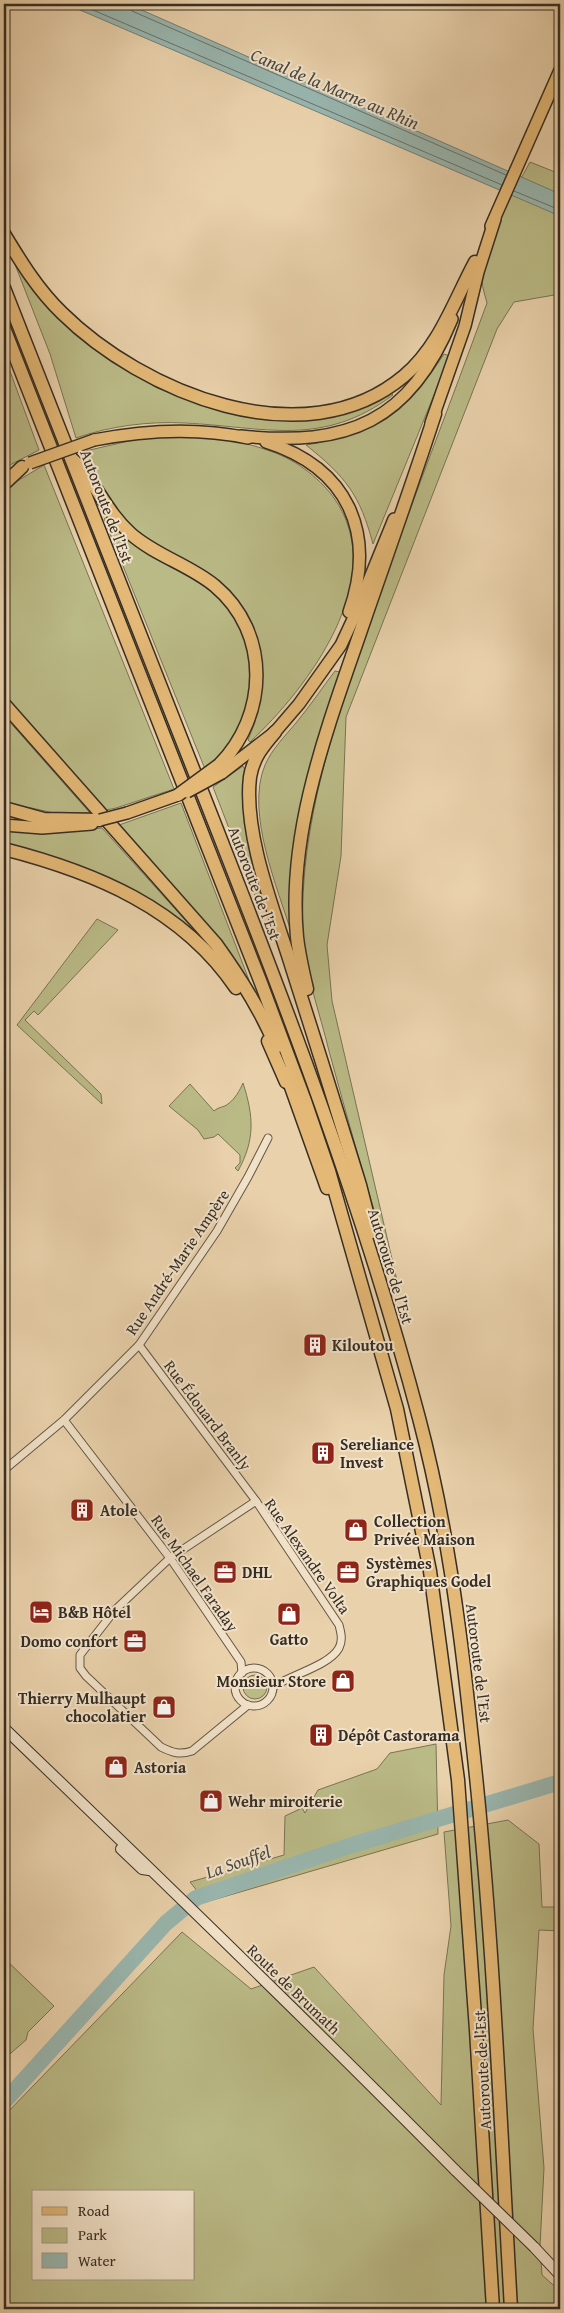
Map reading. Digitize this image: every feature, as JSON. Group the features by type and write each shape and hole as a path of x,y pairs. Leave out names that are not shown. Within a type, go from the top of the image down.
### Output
{"highway":[{"path":"4,234 43,293 85,335 111,354 168,387 194,397 245,410 276,413 303,414 350,406 378,394 404,376 433,344 475,262"},
{"name":"Autoroute de l’Est","path":"4,288 271,968 330,1127 346,1174 420,1421 438,1507 461,1636 476,1775 496,2021 511,2309"},
{"name":"Autoroute de l’Est","path":"4,328 264,992 326,1162 397,1409 417,1503 441,1641 458,1780 493,2309"},
{"path":"322,1063 297,937 297,886 306,818 316,771 333,711 435,414"},
{"path":"71,458 86,472 96,493 118,522 149,546 215,586 234,607 249,634 258,675 252,714 238,743 221,769 178,795"},
{"path":"4,484 26,465"},
{"path":"4,704 191,915 234,968 271,1034 283,1062 320,1173 348,1234"},
{"path":"275,732 259,752 252,768 250,789 252,823 270,896 360,1185 420,1421"},
{"path":"4,808 44,819 74,823 94,818 100,820"},
{"path":"4,849 43,859 113,886 161,912 181,927 223,968 242,996 266,1037 295,1102"}],"main road":[{"path":"4,477 26,465 94,440 137,432 170,430 205,431 241,436 290,439 325,436 357,427 393,407 423,376 445,335 475,262 560,70"},
{"path":"221,769 275,732 341,645 435,414 466,326 478,272 495,219"},
{"path":"241,436 273,445 315,467 344,498 358,530 360,564 356,590 345,622 318,676"},
{"path":"100,820 127,813 178,795"},
{"path":"4,825 42,828 74,823"},
{"name":"Route de Brumath","path":"4,1728 154,1871 175,1895 375,2089 560,2276"}],"street":[{"name":"Rue André-Marie Ampère","path":"4,1470 64,1420 139,1345 217,1230 268,1138"},
{"name":"Rue Édouard Branly","path":"139,1345 256,1501"},
{"name":"Rue Michael Faraday","path":"64,1420 170,1558 241,1662 242,1673"},
{"name":"Rue Alexandre Volta","path":"235,1714 192,1751 182,1754 171,1753 161,1747 80,1668 79,1659 83,1648 115,1610 170,1558 256,1501 339,1625 342,1637 340,1647 334,1654 311,1668 285,1678 273,1688"},
{"path":"241,1662 251,1669 261,1670 269,1676 285,1678"},
{"path":"235,1714 238,1697 236,1687 242,1673 251,1669"},
{"path":"238,1697 248,1705 255,1706 266,1702 273,1688 269,1676"},
{"path":"235,1714 248,1705"}],"green space":[{"path":"530,162 560,174 560,294 514,302 497,329 346,717 341,856 327,945 332,1001 399,1289 354,1141 313,993 304,950 303,935 303,893 307,851 323,769 347,688 388,570 487,303 482,280 487,252 508,203"},
{"path":"9,249 41,296 124,367 157,388 202,404 327,416 368,405 391,393 393,395 367,412 342,422 317,428 267,430 185,423 158,423 116,427 76,438 50,354"},
{"path":"444,354 450,356 373,544 363,512 350,488 332,467 306,445 352,434 370,427 387,417 416,392"},
{"path":"4,355 39,450 4,468"},
{"path":"155,435 240,442 277,453 313,475 328,490 349,529 353,562 348,596 335,630 317,662 296,692 250,742 248,740 255,722 262,687 262,671 257,640 188,562 151,541 128,524 100,490 81,452"},
{"path":"44,465 174,789 106,810 4,694 4,489"},
{"path":"107,517 118,528 191,574 232,613 245,636 251,663 249,693 243,727 231,743 205,769 104,519"},
{"path":"335,671 340,672 321,730 308,781 292,935 272,873 261,827 260,784 265,765 271,754"},
{"path":"4,715 90,813 54,813 4,802"},
{"path":"243,766 245,770 244,789 267,908 261,911 213,787"},
{"path":"181,803 249,980 248,982 213,932 119,825"},
{"path":"102,828 194,930 188,928 136,893 103,875 67,861 4,843 4,831 56,833"},
{"path":"97,919 118,930 38,1015 34,1011 25,1020 101,1094 102,1104 17,1025"},
{"path":"243,1083 247,1095 251,1128 248,1149 238,1171 235,1168 240,1163 240,1155 218,1134 204,1139 198,1130 169,1106 190,1084 214,1111 231,1102"},
{"path":"255,1675 260,1676 266,1682 266,1692 260,1698 255,1699 250,1698 244,1692 243,1687 244,1682 250,1676"},
{"path":"436,1744 438,1834 206,1902 190,1882 284,1855 285,1816 302,1808 305,1813 318,1790 377,1769 390,1753"},
{"path":"508,1820 539,1844 542,1907 560,1907 560,1931 539,1930 533,2029 544,2168 540,2246 542,2275 560,2291 560,2309 4,2309 4,2116 182,1932 251,1989 314,1967 441,2105 444,1975 451,1926 444,1832"},
{"path":"4,1958 54,2006 28,2032 26,2040 4,2059"}],"water":[{"path":"66,4 128,4 560,194 560,216"}],"waterway":[{"name":"La Souffel","path":"4,2102 166,1923 196,1898 349,1846 560,1782"}],"place":[{"name":"Kiloutou","path":"315,1345"},
{"name":"Sereliance Invest","path":"323,1453"},
{"name":"Atole","path":"82,1510"},
{"name":"Collection Privée Maison","path":"356,1530"},
{"name":"DHL","path":"225,1572"},
{"name":"Systèmes Graphiques Godel","path":"348,1572"},
{"name":"B&B Hôtel","path":"41,1612"},
{"name":"Gatto","path":"289,1614"},
{"name":"Domo confort","path":"135,1641"},
{"name":"Monsieur Store","path":"343,1681"},
{"name":"Thierry Mulhaupt chocolatier","path":"164,1707"},
{"name":"Dépôt Castorama","path":"321,1735"},
{"name":"Astoria","path":"116,1767"},
{"name":"Wehr miroiterie","path":"211,1801"}],"water label":[{"name":"Canal de la Marne au Rhin","path":"335,89"}]}
